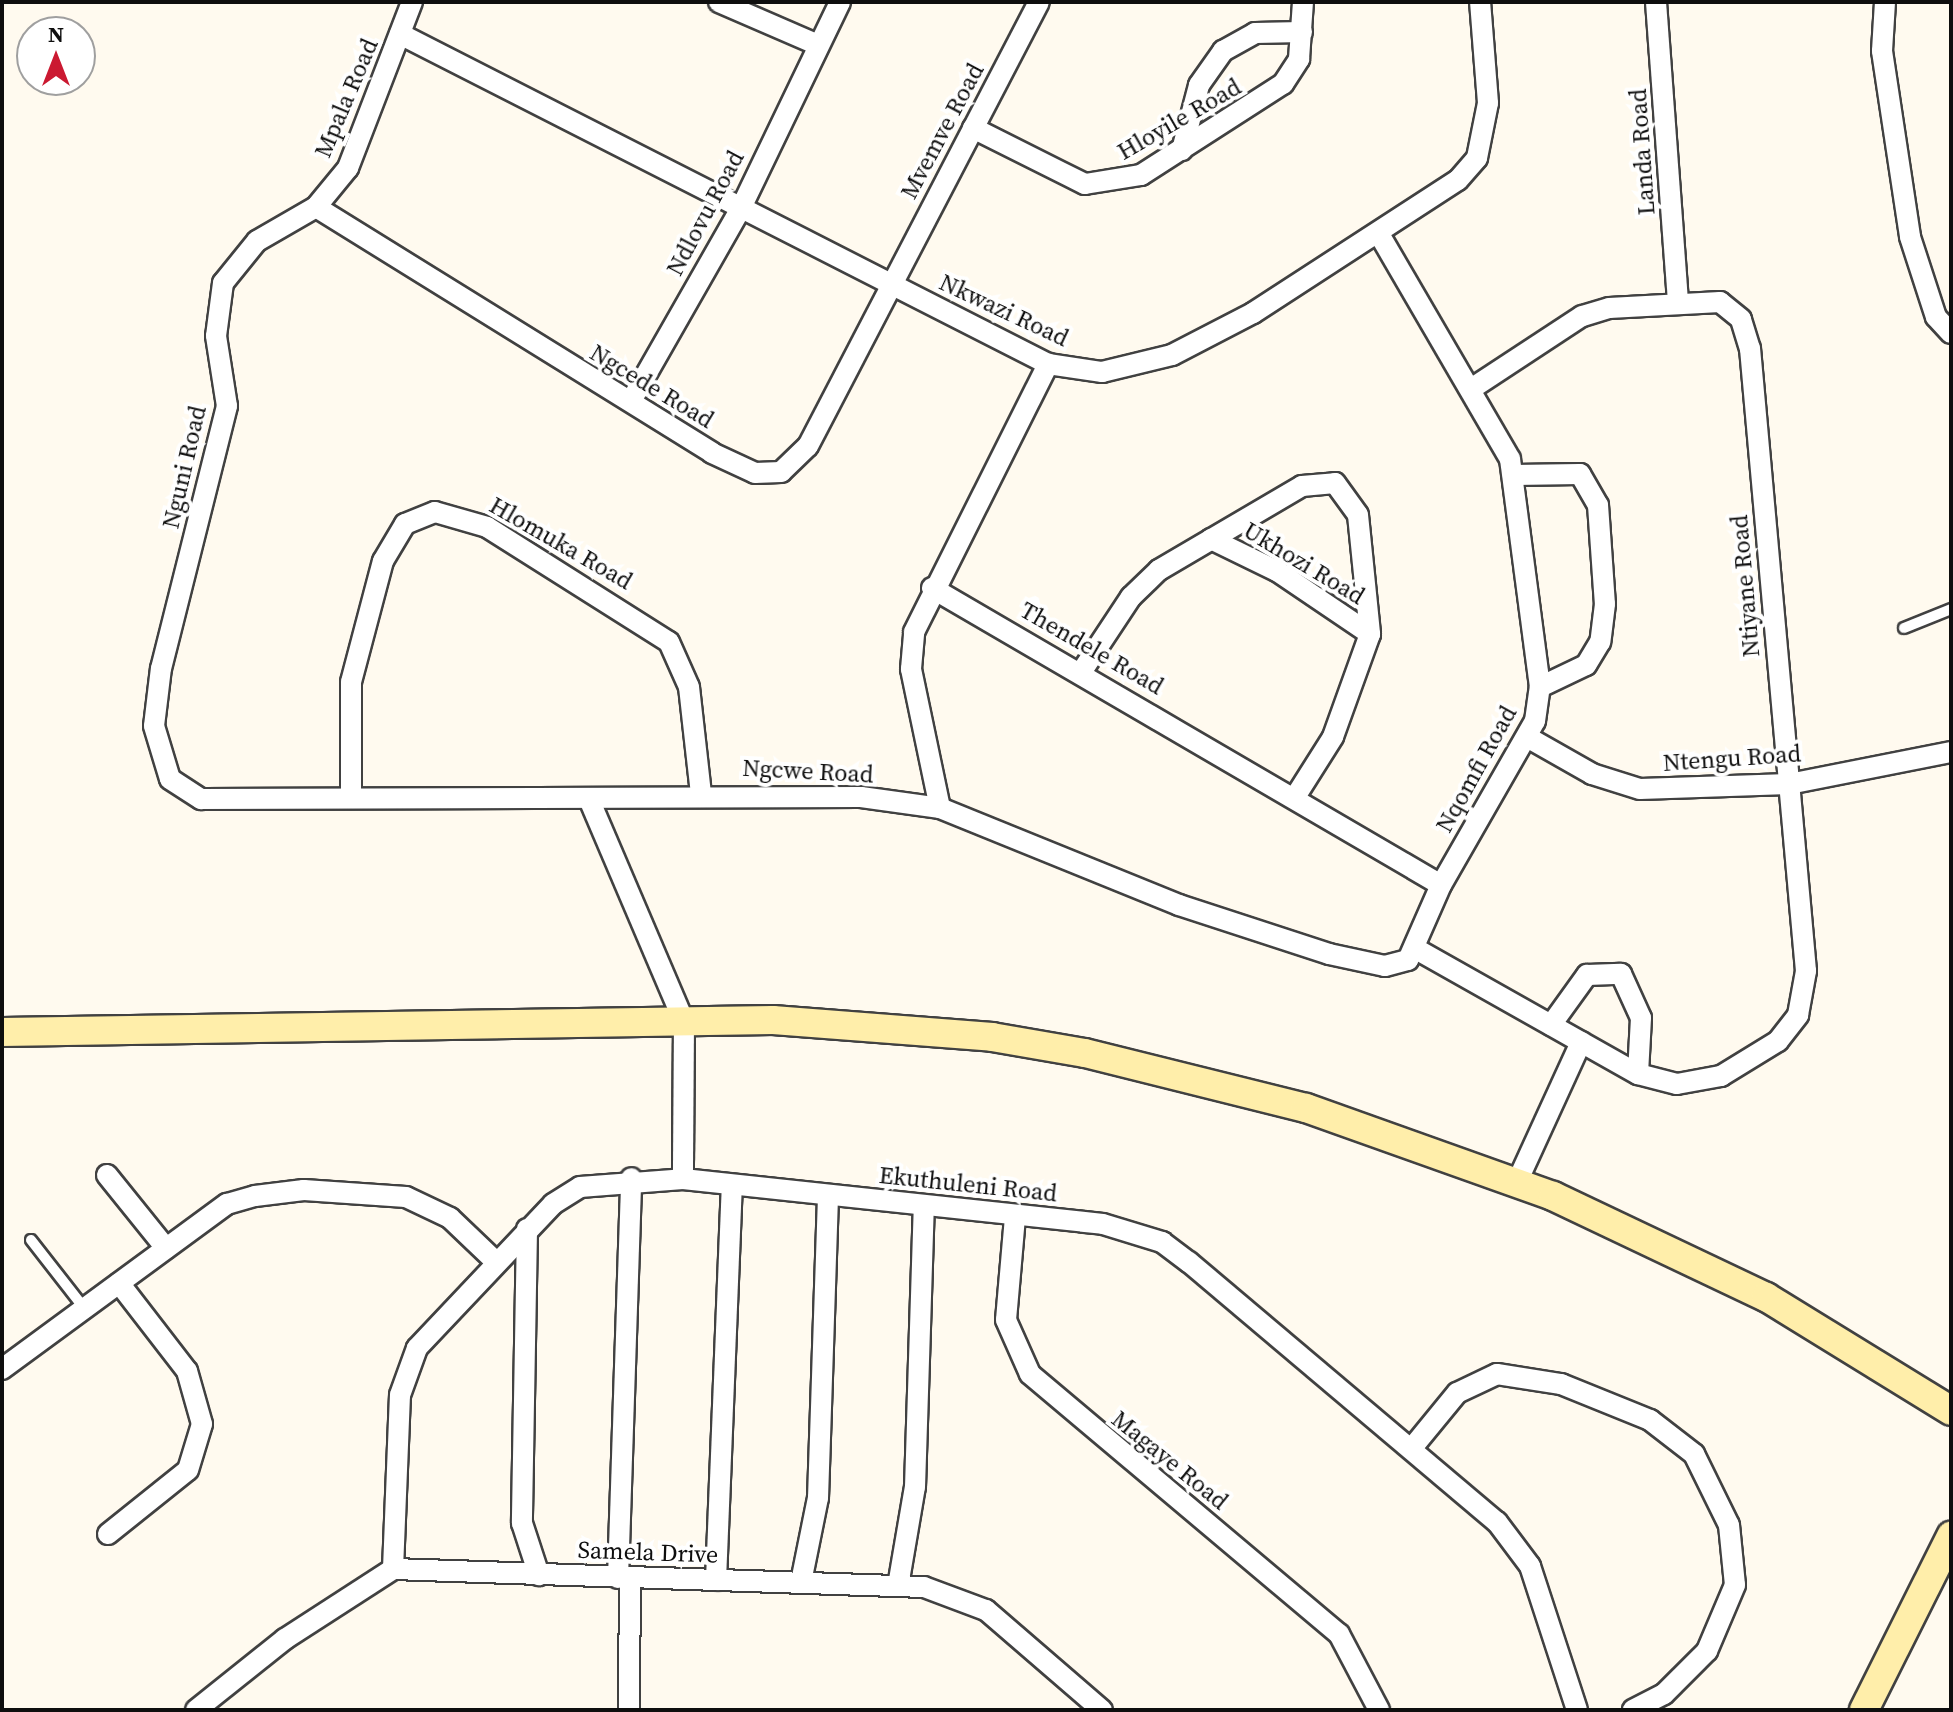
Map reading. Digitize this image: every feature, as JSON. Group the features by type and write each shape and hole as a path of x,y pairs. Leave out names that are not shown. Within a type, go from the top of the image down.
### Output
{"street":[{"name":"Mpala Road","path":"316,207 348,168 412,2"},
{"path":"719,2 816,44"},
{"name":"Ndlovu Road","path":"631,401 740,210 816,44 840,2"},
{"name":"Mvemve Road","path":"891,284 1039,2"},
{"name":"Hloyile Road","path":"973,128 1085,184 1141,175 1283,84 1295,68 1302,32 1303,2"},
{"name":"Nkwazi Road","path":"400,34 740,210 1048,364 1127,370 1172,355 1381,237 1477,158 1488,103 1480,2"},
{"name":"Landa Road","path":"1656,2 1678,299"},
{"path":"1885,2 1882,51 1910,237 1936,317 1951,333"},
{"path":"1182,150 1199,85 1223,51 1255,33 1302,32"},
{"name":"Ngcede Road","path":"316,207 738,467 781,472 808,446 891,284"},
{"name":"Nguni Road","path":"170,779 154,726 161,668 227,406 216,336 223,283 257,241 316,207"},
{"name":"Nqomfi Road","path":"1381,237 1474,387 1514,475 1540,687 1527,737 1441,885 1416,949"},
{"name":"Ntiyane Road","path":"1474,387 1582,316 1678,299 1720,302 1746,332 1806,971 1798,1015 1778,1041 1742,1065 1691,1083 1638,1074"},
{"path":"940,808 911,669 914,632 932,588 1048,364"},
{"path":"1514,475 1580,474 1598,505 1605,604 1600,642 1586,665 1540,687"},
{"name":"Ukhozi Road","path":"1082,671 1131,597 1211,539 1302,486 1335,483 1358,515 1370,634 1333,737 1295,797"},
{"name":"Hlomuka Road","path":"351,798 351,682 383,561 405,524 435,512 487,527 669,642 689,687 701,794"},
{"name":"Ukhozi Road","path":"1211,539 1277,571 1370,634"},
{"name":"Thendele Road","path":"932,588 1082,671 1441,885"},
{"name":"Ntengu Road","path":"1527,737 1620,786 1789,784 1951,752"},
{"name":"Ngcwe Road","path":"170,779 201,799 237,804 351,798 589,799 701,794 848,797 940,808 1179,905 1329,954 1385,966 1408,960 1416,949"},
{"path":"589,799 684,1022 683,1179"},
{"path":"1416,949 1638,1074 1641,1018 1621,974 1587,975 1551,1025"},
{"path":"2,1032 684,1022 892,1028 1085,1053 1306,1108 1517,1182 1766,1297 1951,1411"},
{"path":"1517,1182 1581,1042"},
{"path":"107,1175 166,1248"},
{"path":"629,1710 624,1578 631,1178"},
{"name":"Ekuthuleni Road","path":"393,1569 407,1371 434,1326 495,1261 527,1229 580,1187 631,1178 683,1179 1015,1217 1103,1224 1162,1242 1497,1522 1530,1566 1577,1710"},
{"path":"716,1580 732,1185"},
{"path":"2,1369 227,1204 304,1190 347,1191 427,1204 495,1261"},
{"path":"801,1582 818,1498 828,1195"},
{"path":"898,1586 915,1487 924,1206"},
{"name":"Magaye Road","path":"1015,1217 1006,1320 1030,1374 1339,1634 1379,1710"},
{"path":"527,1229 522,1523 539,1575"},
{"path":"108,1534 188,1470 202,1424 187,1371 119,1283"},
{"path":"1412,1448 1457,1393 1497,1374 1561,1384 1650,1420 1694,1454 1729,1525 1735,1585 1707,1651 1664,1694 1633,1710"},
{"path":"1864,1710 1951,1536"},
{"path":"196,1710 285,1639 393,1569"},
{"name":"Samela Drive","path":"393,1569 898,1586 953,1593 986,1610 1102,1710"}],"lane":[{"path":"1904,628 1951,609"},
{"path":"31,1240 85,1309"}]}
